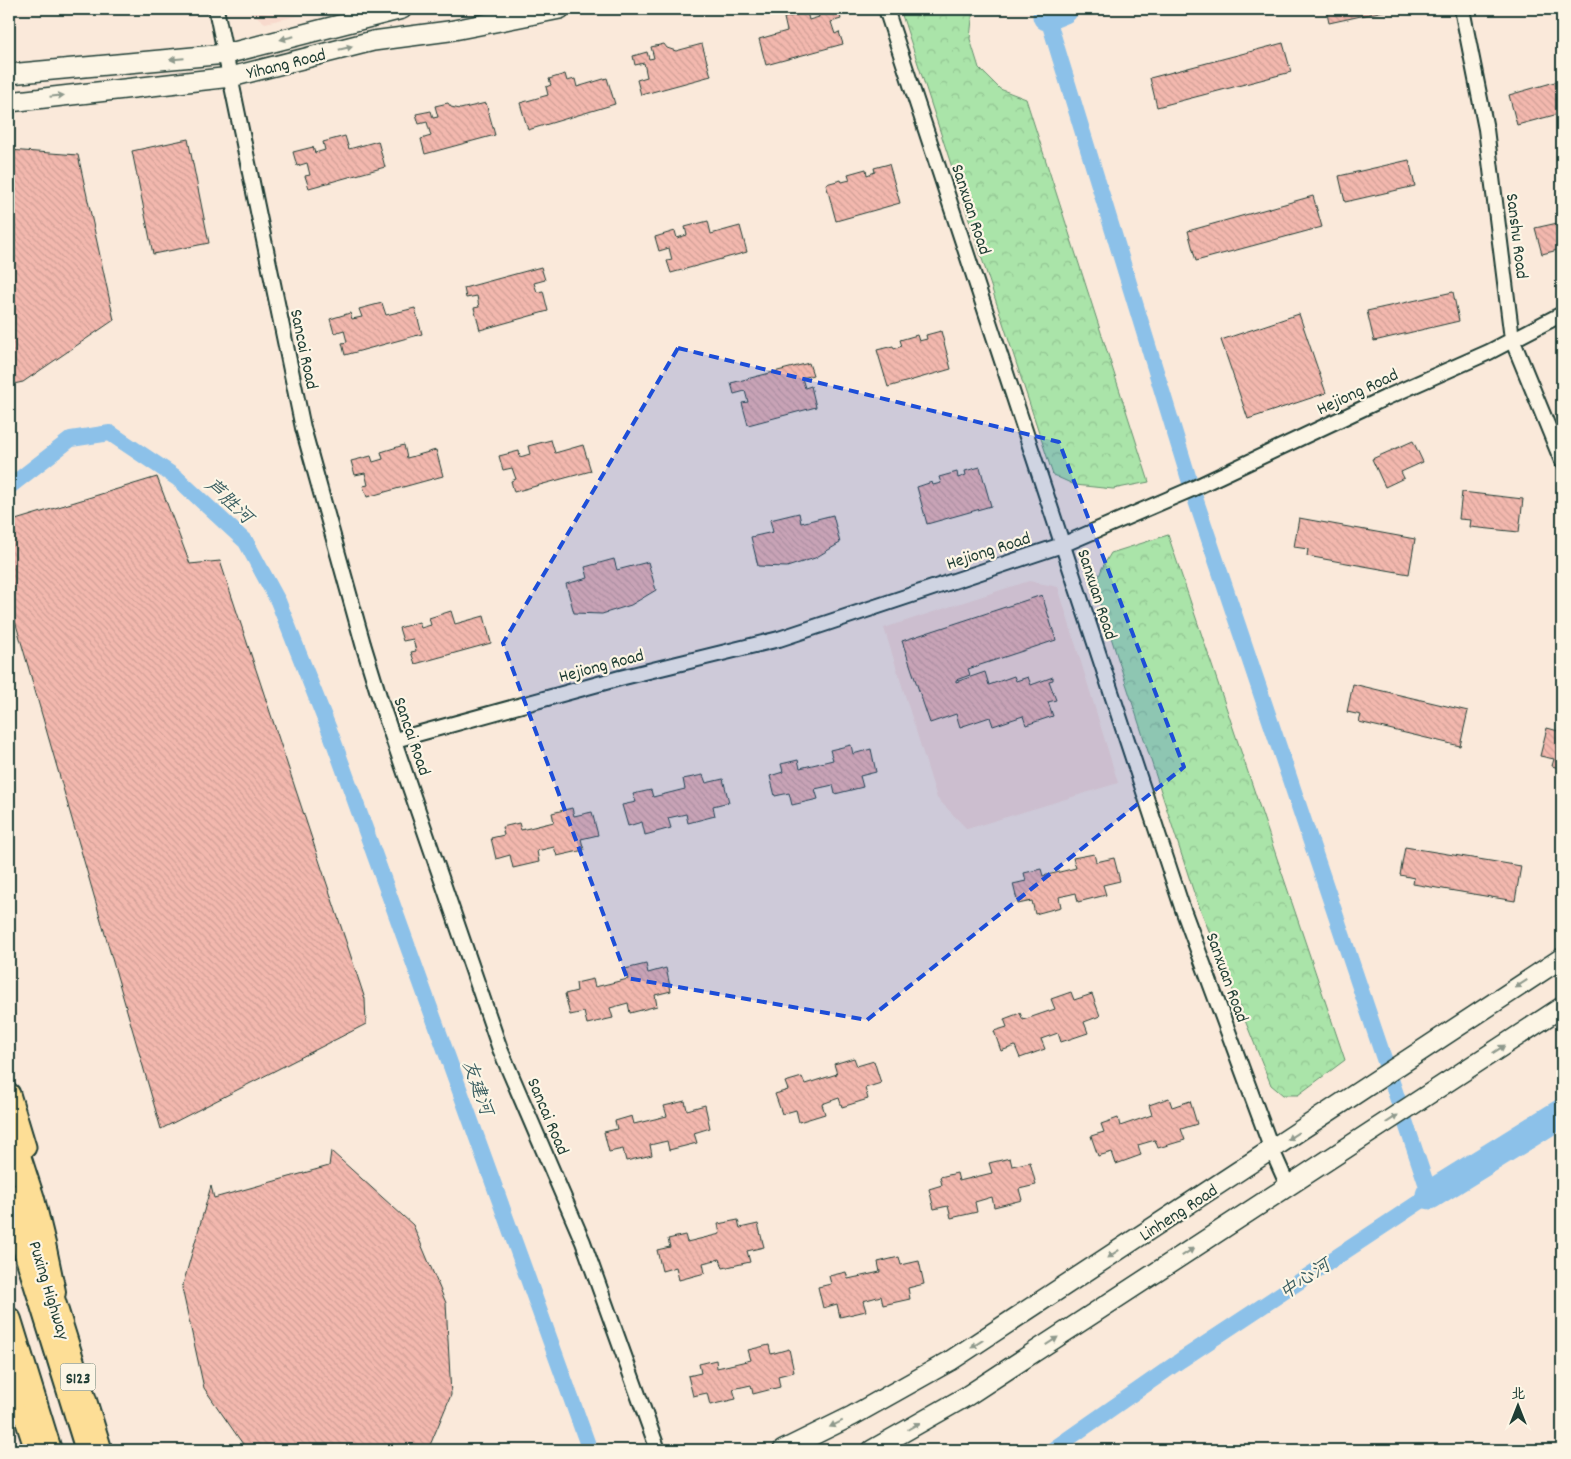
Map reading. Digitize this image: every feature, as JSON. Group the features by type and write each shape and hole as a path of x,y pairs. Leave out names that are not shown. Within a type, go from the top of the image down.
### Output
{"highway":[{"path":"9,1128 32,1199 55,1304"},
{"path":"9,1196 88,1450"},
{"path":"9,1320 49,1450"}],"main road":[{"name":"Yihang Road","path":"9,74 226,54 402,9"},
{"name":"Yihang Road","path":"9,102 231,77 373,42 449,31 560,9"},
{"name":"Linheng Road","path":"783,1450 852,1416 950,1362 1562,958"},
{"path":"872,1450 967,1396 1562,1008"},
{"path":"9,1094 41,1197 51,1249 55,1304"},
{"name":"Puxing Highway","path":"9,1157 101,1450"},
{"path":"9,1366 36,1450"}],"street":[{"name":"Sancai Road","path":"216,9 302,428 363,644 500,1048 582,1242 658,1450"},
{"name":"Sanxuan Road","path":"886,9 1182,907 1272,1150 1288,1186"},
{"name":"Sanshu Road","path":"1462,9 1486,129 1512,339 1562,461"},
{"name":"Hejiong Road","path":"395,740 620,678 779,639 1062,545 1192,489 1385,398 1489,352 1562,314"}],"highlighted area":[{"path":"678,348 1059,442 1184,767 867,1020 627,978 503,643"}],"shaded area":[{"path":"247,9 330,9 265,23"},
{"path":"1029,581 1058,587 1118,783 967,829 937,798 884,628"}],"green space":[{"path":"900,9 973,9 970,39 979,68 1000,89 1026,99 1149,482 1113,489 1075,485 1053,475"},
{"path":"1168,535 1345,1060 1298,1095 1283,1095 1271,1085 1195,896 1095,588 1102,568 1111,553"}],"building":[{"path":"838,9 841,19 831,22 835,34 839,32 843,44 766,65 759,39 787,31 784,18 807,12 809,20 819,17 817,11"},
{"path":"1326,9 1393,9 1329,23"},
{"path":"1283,43 1291,72 1157,107 1150,78"},
{"path":"664,44 667,48 676,51 702,44 711,76 641,95 637,80 647,77 644,63 635,65 633,56 647,52 649,59 654,58 651,47"},
{"path":"565,74 567,81 575,79 577,87 607,78 615,104 528,130 520,103 548,95 546,87 551,85 549,79"},
{"path":"1562,80 1562,113 1517,125 1509,95"},
{"path":"448,103 451,107 460,109 486,103 495,135 425,154 421,139 431,136 427,122 419,124 416,114 431,111 433,118 438,117 435,106"},
{"path":"345,136 349,149 378,141 385,167 309,188 305,176 310,175 307,163 297,166 293,152 313,147 315,153 325,150 323,142"},
{"path":"188,139 209,243 153,254 132,151"},
{"path":"9,150 78,155 114,320 23,382 9,385"},
{"path":"1409,160 1415,186 1345,202 1339,176"},
{"path":"889,164 900,203 836,221 826,184 850,180 848,174 866,169 867,175 875,172 874,168"},
{"path":"1313,196 1322,227 1196,261 1188,231"},
{"path":"708,221 711,234 740,226 747,252 671,273 667,261 672,260 669,248 659,251 655,237 675,231 677,238 687,235 685,227"},
{"path":"1562,222 1562,249 1542,254 1535,228"},
{"path":"541,267 545,280 534,283 537,292 543,291 548,311 480,330 474,308 479,307 477,296 466,298 464,288"},
{"path":"1453,292 1459,321 1374,341 1367,311"},
{"path":"382,303 386,315 415,308 422,334 345,355 342,343 347,342 344,330 334,333 330,319 350,313 352,319 362,317 359,309"},
{"path":"1299,314 1326,393 1248,419 1221,340"},
{"path":"941,331 951,369 888,387 877,350 893,346 894,349 902,346 900,340 917,335 919,341 927,339 926,335"},
{"path":"809,363 813,375 802,378 805,388 811,386 816,407 748,425 742,403 748,402 745,391 734,394 731,383"},
{"path":"551,440 555,453 583,445 591,471 514,492 511,481 516,479 512,468 503,470 499,456 519,451 520,457 530,454 528,446"},
{"path":"1413,441 1423,462 1401,472 1404,478 1385,487 1372,459"},
{"path":"404,445 407,458 436,450 443,476 367,497 363,486 368,485 365,473 355,475 351,461 371,456 373,462 383,459 381,452"},
{"path":"980,467 991,506 927,524 917,487 932,482 933,485 941,483 939,477 957,472 958,478 966,475 965,471"},
{"path":"157,477 190,564 220,561 365,999 366,1024 161,1129 9,600 9,522"},
{"path":"1462,492 1523,499 1519,532 1470,527 1471,520 1459,519"},
{"path":"799,513 801,523 833,515 840,543 815,558 787,567 758,566 751,537 773,532 770,520"},
{"path":"1299,518 1415,539 1409,574 1307,556 1308,549 1294,547"},
{"path":"614,559 617,570 648,562 656,590 631,605 602,614 574,613 566,584 588,578 585,567"},
{"path":"1042,595 1056,640 968,669 970,675 956,680 956,682 985,672 989,685 1014,676 1016,681 1028,677 1031,685 1053,677 1053,680 1049,681 1056,700 1048,702 1053,716 1026,725 1023,716 993,726 990,717 960,727 956,714 930,723 902,641"},
{"path":"451,611 455,624 484,616 491,643 415,664 411,652 416,651 413,639 403,641 399,628 419,622 421,628 431,625 429,618"},
{"path":"1353,684 1468,711 1460,746 1359,722 1361,715 1347,712"},
{"path":"1547,728 1562,732 1562,769 1552,766 1554,759 1540,756"},
{"path":"851,745 853,754 871,749 876,772 860,776 863,787 835,794 833,785 815,789 818,799 792,805 789,793 775,796 770,776 783,772 781,764 798,760 800,768 833,760 830,750"},
{"path":"703,775 706,783 723,779 729,802 713,806 715,816 688,823 686,814 668,818 671,828 645,835 642,822 628,826 622,805 636,802 633,794 651,790 653,797 685,789 683,779"},
{"path":"572,808 574,816 592,812 598,835 581,839 584,850 557,856 554,847 537,851 539,862 513,868 510,855 496,859 491,838 504,835 502,827 519,823 521,830 554,822 552,813"},
{"path":"1405,847 1521,866 1515,901 1413,884 1414,878 1400,875"},
{"path":"1094,854 1096,862 1114,858 1120,881 1103,885 1106,895 1078,902 1076,893 1059,897 1061,907 1035,914 1032,901 1018,904 1013,884 1026,881 1024,873 1041,869 1043,876 1076,868 1073,858"},
{"path":"646,964 648,973 666,968 671,991 655,995 657,1006 630,1013 628,1003 610,1008 613,1018 587,1024 584,1012 570,1015 565,994 577,991 576,983 593,979 595,987 628,979 625,969"},
{"path":"1071,992 1074,1000 1092,994 1100,1016 1084,1022 1088,1033 1061,1042 1058,1033 1041,1039 1045,1049 1020,1058 1015,1046 1001,1051 994,1031 1007,1027 1004,1019 1020,1013 1023,1020 1055,1009 1051,999"},
{"path":"854,1058 857,1066 874,1061 881,1083 865,1088 868,1099 842,1107 839,1098 822,1104 825,1114 799,1122 796,1110 782,1114 775,1094 788,1090 785,1082 802,1077 805,1084 837,1074 834,1064"},
{"path":"1169,1098 1172,1107 1190,1101 1197,1124 1181,1129 1185,1140 1158,1148 1155,1140 1138,1145 1141,1155 1116,1164 1112,1152 1098,1156 1091,1136 1104,1132 1101,1124 1118,1118 1120,1126 1152,1115 1149,1105"},
{"path":"685,1101 687,1110 705,1105 710,1128 694,1133 697,1143 669,1150 667,1141 650,1145 652,1155 626,1161 623,1149 609,1152 604,1132 617,1129 615,1121 632,1116 634,1124 667,1116 664,1106"},
{"path":"331,1151 413,1225 446,1303 451,1395 428,1450 247,1450 204,1388 182,1288 211,1186 214,1198 329,1166"},
{"path":"1010,1158 1012,1166 1030,1162 1036,1185 1019,1189 1022,1200 994,1207 992,1197 975,1202 977,1212 951,1218 948,1206 934,1209 929,1189 942,1185 940,1177 957,1173 959,1181 992,1173 989,1163"},
{"path":"738,1220 740,1228 758,1224 764,1247 747,1251 750,1262 723,1268 720,1259 703,1263 705,1273 679,1280 676,1267 662,1271 657,1250 670,1247 668,1239 685,1235 687,1242 720,1234 718,1224"},
{"path":"899,1257 901,1265 919,1261 924,1284 908,1288 910,1299 883,1305 881,1296 863,1301 866,1311 840,1317 837,1304 823,1308 818,1287 831,1284 829,1276 846,1272 848,1279 880,1272 878,1262"},
{"path":"769,1345 771,1354 789,1349 794,1372 778,1376 780,1387 753,1394 751,1385 733,1389 736,1399 710,1405 707,1393 693,1396 688,1376 701,1373 699,1364 716,1360 717,1368 751,1360 748,1350"}],"waterway":[{"path":"1045,9 1192,489 1430,1195 1181,1360 1052,1450"},
{"path":"1047,16 1064,9"},
{"name":"友建河","path":"9,487 71,439 110,433 177,478 246,542 278,601 332,737 588,1445 588,1450"},
{"name":"中心河","path":"1430,1195 1562,1113"}],"water label":[{"name":"芦胜河","path":"230,500"}]}
